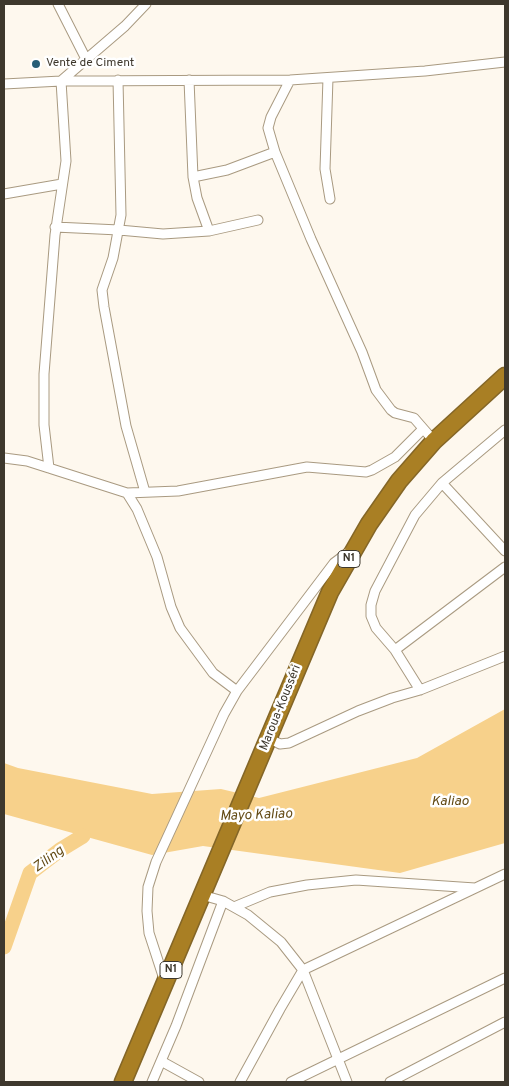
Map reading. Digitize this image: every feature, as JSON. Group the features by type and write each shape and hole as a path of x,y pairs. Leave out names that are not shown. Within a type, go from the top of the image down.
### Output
{"highway":[{"name":"Maroua-Kousséri","path":"123,1082 330,592 369,524 400,481 428,435 482,396 505,376"}],"street":[{"path":"58,4 86,59"},
{"path":"61,81 125,26 146,4"},
{"path":"4,84 118,80 290,80 425,71 505,62"},
{"path":"328,78 325,169 330,199"},
{"path":"118,80 121,215 113,258 102,290 126,426 145,492"},
{"path":"189,80 193,177 197,198 209,231"},
{"path":"4,458 49,468 126,493 178,491 307,467 366,472 428,435 414,418 390,410 376,390 362,352 311,239 275,152 268,128 271,117 290,80"},
{"path":"49,468 44,425 44,374 56,227 66,162 61,81"},
{"path":"193,177 227,170 275,152"},
{"path":"4,194 62,184"},
{"path":"56,227 163,234 209,231 258,220"},
{"path":"420,690 395,650 376,628 371,616 374,591 414,515 442,483 505,430"},
{"path":"442,483 505,551"},
{"path":"126,493 137,509 157,556 171,607 180,628 213,674 237,691"},
{"path":"165,983 149,933 147,911 148,887 156,862 224,714 237,691 334,563 347,552 355,549"},
{"path":"395,650 505,567"},
{"path":"268,738 280,744 290,744 392,698 420,690 505,656"},
{"path":"240,1082 303,970 505,874"},
{"path":"234,907 270,892 307,885 356,880 476,888"},
{"path":"202,895 223,901 248,915 281,942 303,970 347,1082"},
{"path":"152,1082 223,901"},
{"path":"291,1082 505,978"},
{"path":"390,1082 505,1022"},
{"path":"161,1061 199,1082"}],"water":[{"name":"Kaliao","path":"505,709 505,843 400,873 203,846 152,855 4,814 4,763 18,768 152,794 221,789 259,798 417,758"}],"waterway":[{"name":"Ziling","path":"4,947 30,873 60,850 83,836"}],"place":[{"name":"Vente de Ciment","path":"36,64"}],"water label":[{"name":"Mayo Kaliao","path":"256,816"}]}
